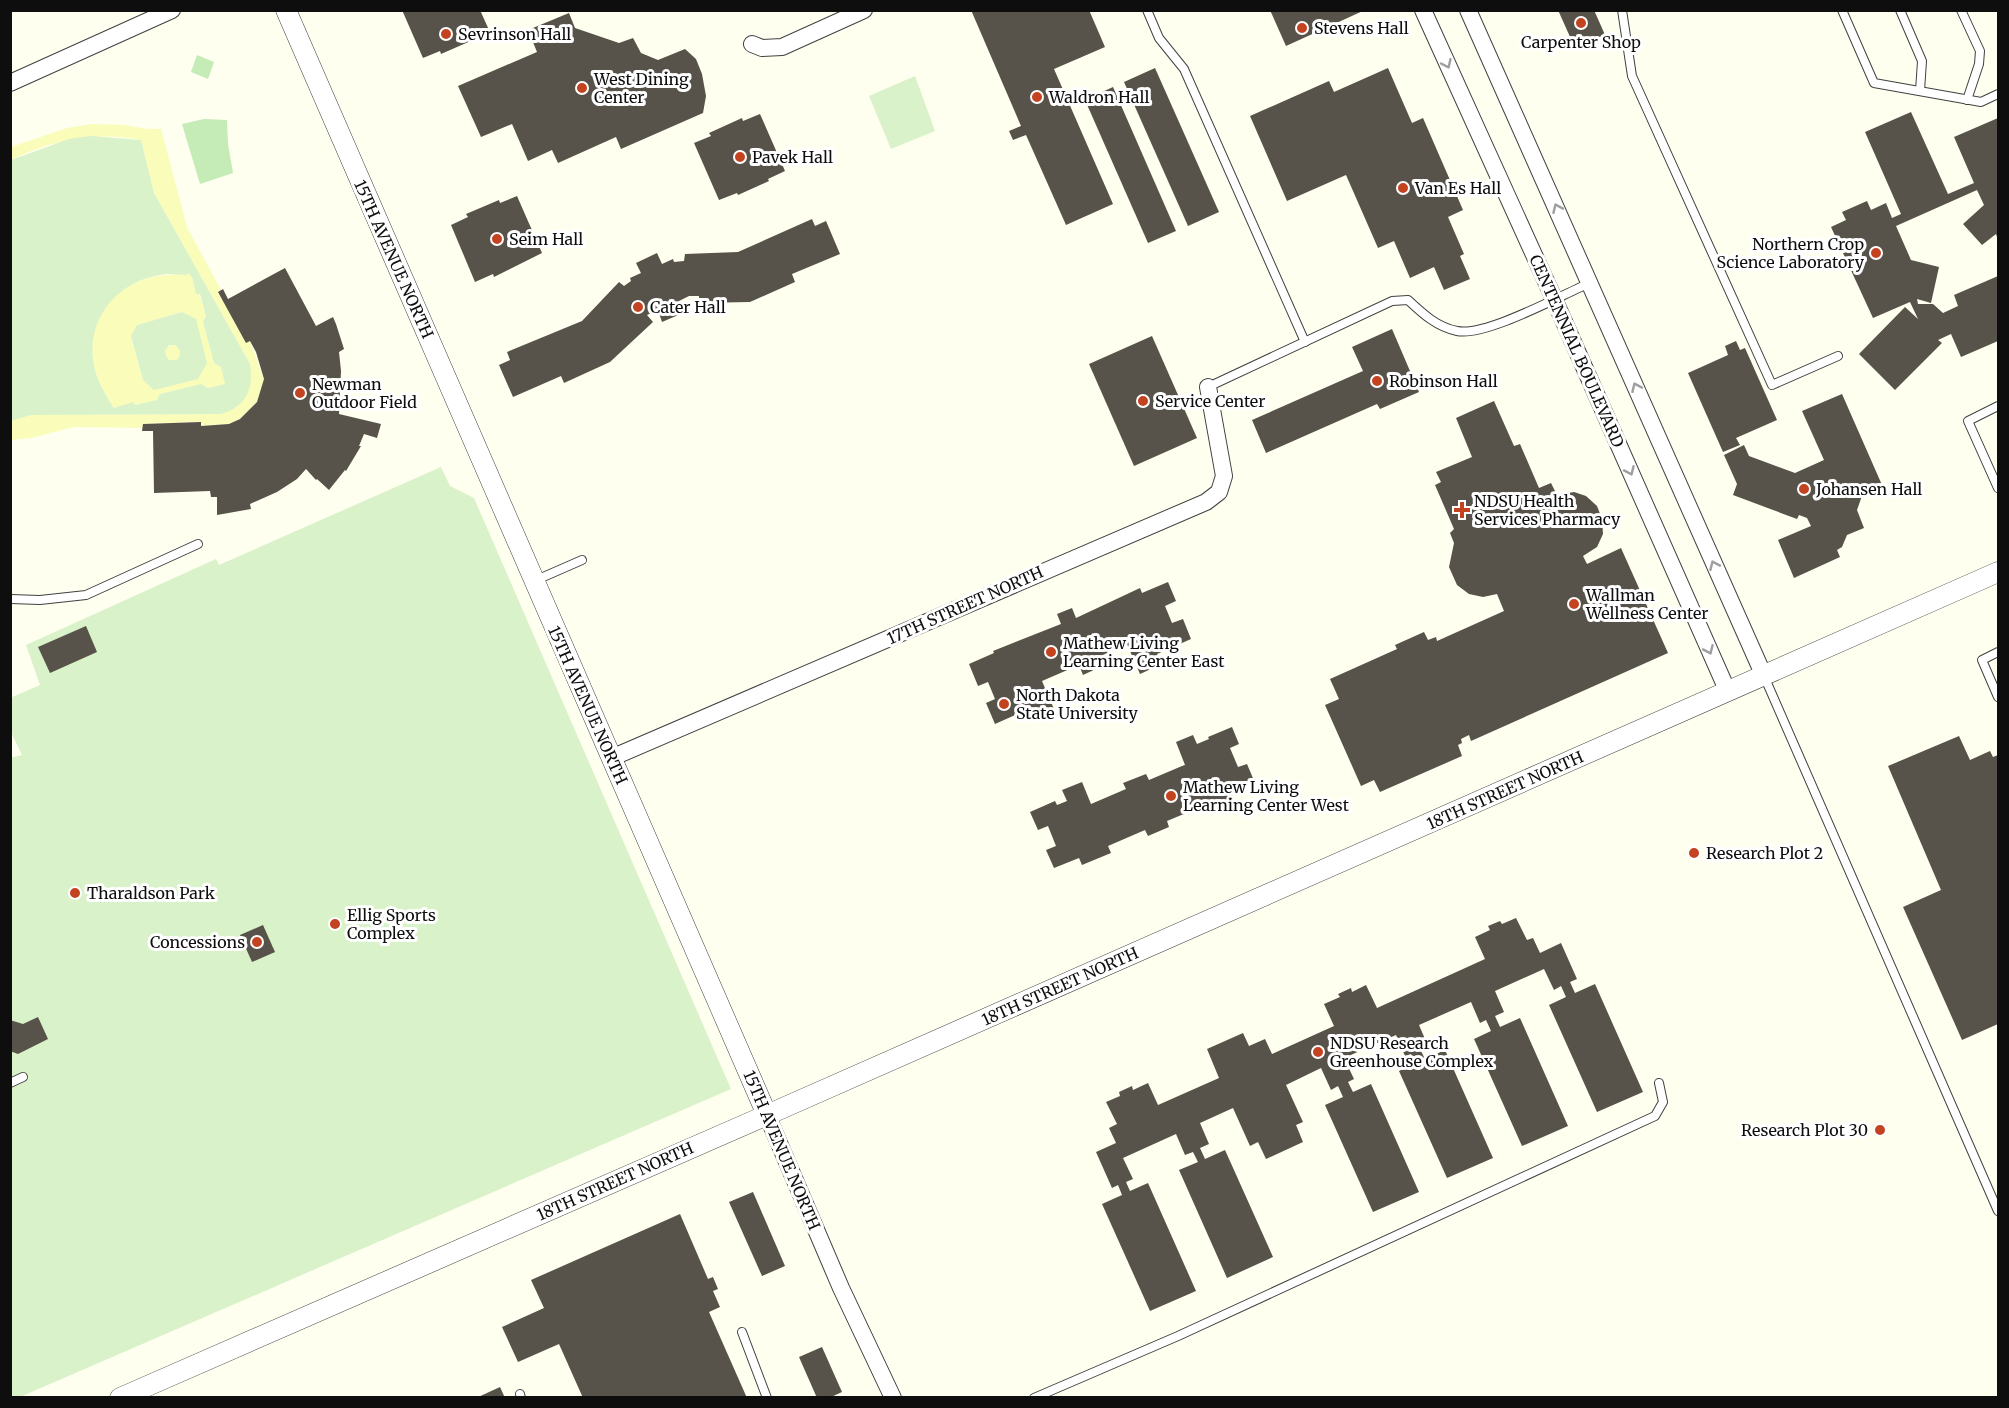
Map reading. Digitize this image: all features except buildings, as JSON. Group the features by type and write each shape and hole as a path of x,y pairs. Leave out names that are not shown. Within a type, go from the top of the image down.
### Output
{"street":[{"path":"10,83 172,10"},
{"name":"15TH AVENUE NORTH","path":"286,10 841,1288 893,1398"},
{"path":"752,44 762,48 782,47 864,10"},
{"name":"CENTENNIAL BOULEVARD","path":"1423,10 1728,693"},
{"path":"1468,10 1764,676"},
{"name":"17TH STREET NORTH","path":"611,758 1206,502 1219,492 1224,476 1208,387"},
{"name":"18TH STREET NORTH","path":"120,1398 1728,693 1998,572"}],"lane":[{"path":"1147,10 1159,38 1184,69 1305,342"},
{"path":"1622,10 1632,76 1772,385 1838,356"},
{"path":"1842,10 1874,83 1981,102 1998,94"},
{"path":"1900,10 1922,61 1920,91"},
{"path":"1961,10 1980,51 1979,64 1967,100"},
{"path":"1208,387 1392,301 1408,300 1429,320 1459,332 1485,329 1590,283"},
{"path":"1998,406 1968,421 1998,488"},
{"path":"10,599 40,600 86,595 198,544"},
{"path":"534,581 582,560"},
{"path":"1998,652 1982,660 1998,698"},
{"path":"1764,676 1998,1211"},
{"path":"10,1083 23,1077"},
{"path":"1034,1398 1178,1336 1654,1116 1663,1102 1659,1083"},
{"path":"742,1332 767,1398"}],"shaded area":[{"path":"197,55 214,62 208,79 191,72"},
{"path":"915,76 935,131 891,149 869,96"},
{"path":"204,119 227,120 233,173 200,184 182,124"},
{"path":"90,136 141,140 154,193 250,364 249,389 237,407 221,414 31,415 11,421 11,160 69,139","holes":["188,273 192,277 196,294 200,294 206,316 203,322 214,363 221,367 225,384 208,388 201,384 160,394 157,400 135,405 133,402 114,408 99,380 92,353 98,322 106,308 129,286 144,279 163,274 187,275"]},
{"path":"182,312 196,319 207,363 198,379 154,390 143,380 131,336 137,325","holes":["169,345 175,345 180,350 180,355 177,360 169,360 165,351"]},
{"name":"Ellig Sports Complex","path":"441,467 450,486 474,498 731,1089 20,1397 11,1397 10,758 22,755 11,732 10,698 40,685 26,645 216,559 219,565"}],"sand":[{"path":"92,124 161,129 187,227 221,290 218,293 250,341 264,379 257,402 240,419 229,424 201,426 200,422 143,424 142,428 74,427 31,438 11,440 11,421 31,415 221,414 237,407 250,364 154,193 141,140 124,137 74,139 42,147 11,160 11,147 67,128"},
{"path":"188,273 192,277 196,294 199,293 206,316 203,322 214,363 221,367 226,384 208,388 201,384 160,394 157,400 114,408 94,366 93,344 96,325 104,309 115,296 147,279 166,275 187,275","holes":["182,312 198,379 143,380 131,337 137,325"]},
{"path":"173,345 179,347 181,353 179,359 173,361 167,359 165,353 167,347"}],"place":[{"name":"Carpenter Shop","path":"1581,23"},
{"name":"Stevens Hall","path":"1302,28"},
{"name":"Sevrinson Hall","path":"446,34"},
{"name":"West Dining Center","path":"582,88"},
{"name":"Waldron Hall","path":"1037,97"},
{"name":"Pavek Hall","path":"740,157"},
{"name":"Van Es Hall","path":"1403,188"},
{"name":"Seim Hall","path":"497,239"},
{"name":"Northern Crop Science Laboratory","path":"1876,253"},
{"name":"Cater Hall","path":"638,307"},
{"name":"Robinson Hall","path":"1377,381"},
{"name":"Newman Outdoor Field","path":"300,393"},
{"name":"Service Center","path":"1143,401"},
{"name":"Johansen Hall","path":"1804,489"},
{"name":"NDSU Health Services Pharmacy","path":"1462,510"},
{"name":"Wallman Wellness Center","path":"1574,604"},
{"name":"Mathew Living Learning Center East","path":"1051,652"},
{"name":"North Dakota State University","path":"1004,704"},
{"name":"Mathew Living Learning Center West","path":"1171,796"},
{"name":"Research Plot 2","path":"1694,853"},
{"name":"Tharaldson Park","path":"75,893"},
{"name":"Ellig Sports Complex","path":"335,924"},
{"name":"Concessions","path":"257,942"},
{"name":"NDSU Research Greenhouse Complex","path":"1318,1052"},
{"name":"Research Plot 30","path":"1880,1130"}]}
